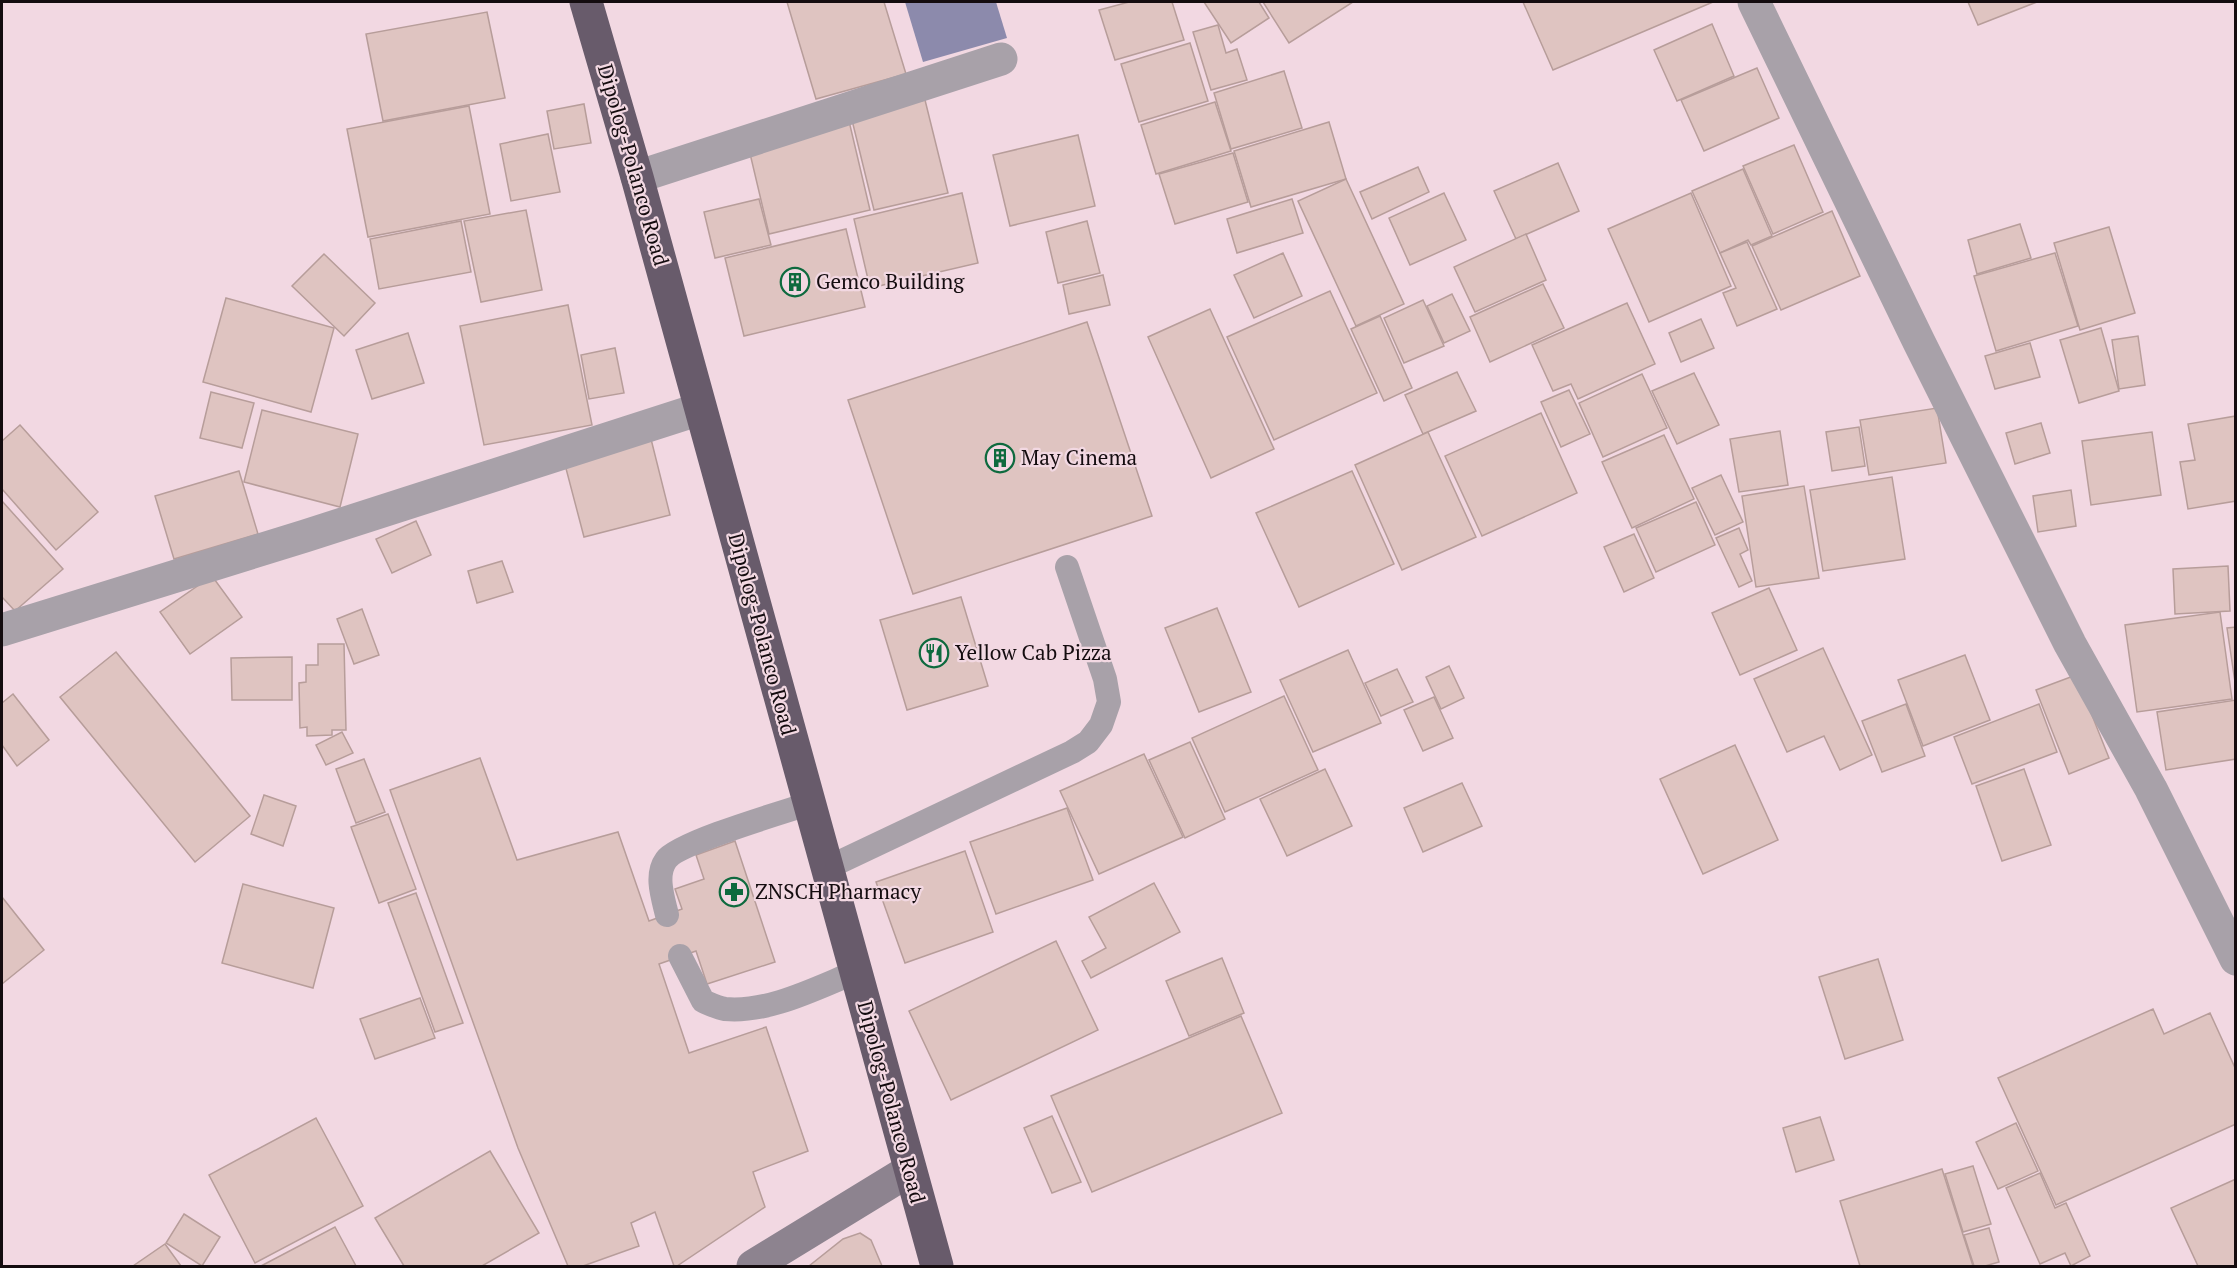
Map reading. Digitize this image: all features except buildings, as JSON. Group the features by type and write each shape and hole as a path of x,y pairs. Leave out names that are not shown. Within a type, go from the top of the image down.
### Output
{"highway":[{"name":"Dipolog-Polanco Road","path":"586,2 637,177 937,1266"}],"street":[{"path":"1754,2 1919,342 2065,634 2151,789 2235,959"},
{"path":"637,177 1001,59"},
{"path":"2,630 305,536 700,409"},
{"path":"753,1266 910,1170"}],"lane":[{"path":"827,868 1072,752 1088,742 1101,725 1109,702 1105,679 1067,567"},
{"path":"667,915 661,886 666,859 684,848 716,835 808,804"},
{"path":"680,956 703,1001 723,1008 742,1009 766,1005 856,972"}],"water":[{"path":"905,2 996,2 1007,38 923,62"}],"place":[{"name":"Gemco Building","path":"795,282"},
{"name":"May Cinema","path":"1000,458"},
{"name":"Yellow Cab Pizza","path":"934,653"},
{"name":"ZNSCH Pharmacy","path":"734,892"}]}
